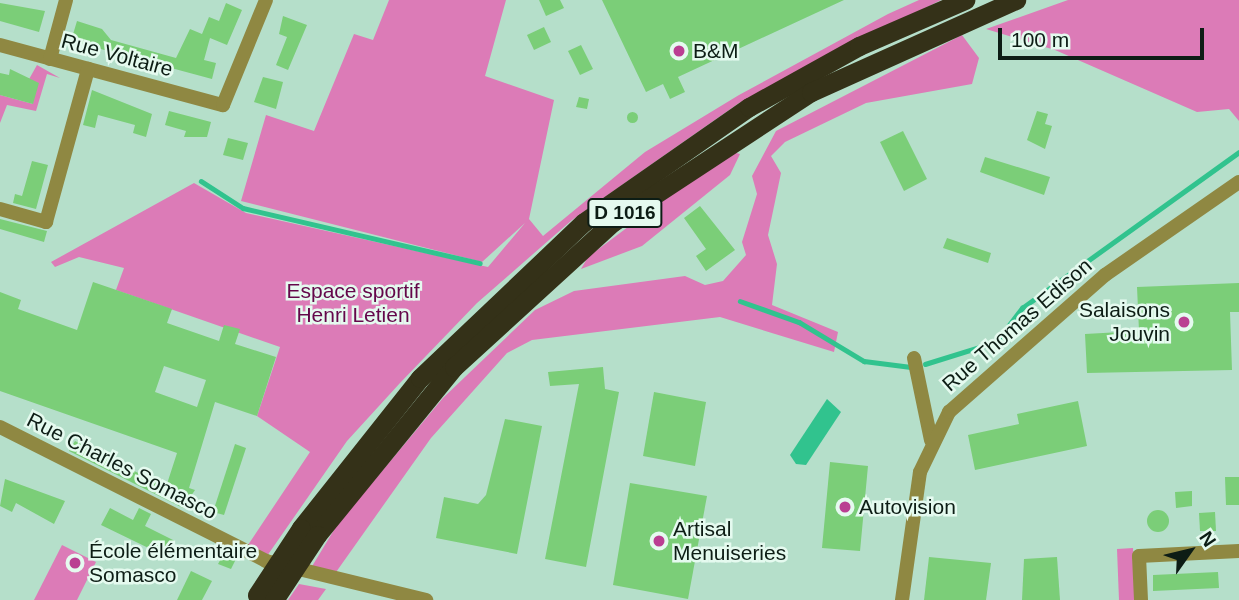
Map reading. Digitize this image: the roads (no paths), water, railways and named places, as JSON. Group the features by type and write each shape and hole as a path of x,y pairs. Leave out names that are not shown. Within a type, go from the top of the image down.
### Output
{"highway":[{"name":"D 1016","path":"262,598 420,378 584,222 749,107 859,46 965,0"},
{"name":"D 1016","path":"309,531 463,357 613,222 811,92 1016,0"}],"street":[{"path":"50,58 66,0"},
{"name":"Rue Voltaire","path":"0,46 223,105 266,0"},
{"path":"0,209 46,222 89,69"},
{"name":"Rue Thomas Edison","path":"902,600 917,487 931,440 965,394 1053,318 1239,182"},
{"path":"914,358 931,440"},
{"name":"Rue Charles Somasco","path":"0,428 265,561 426,600"},
{"path":"1141,600 1139,556 1239,551"}],"waterway":[{"path":"925,364 996,342 1022,308 1239,152"},
{"path":"201,181 243,208 480,263"},
{"path":"740,301 799,322 864,361 911,367"}],"place":[{"name":"B&M","path":"679,51"},
{"name":"Salaisons Jouvin","path":"1184,322"},
{"name":"Autovision","path":"845,507"},
{"name":"Artisal Menuiseries","path":"659,541"},
{"name":"École élémentaire Somasco","path":"75,563"}],"park label":[{"name":"Espace sportif Henri Letien","path":"353,303"}]}
